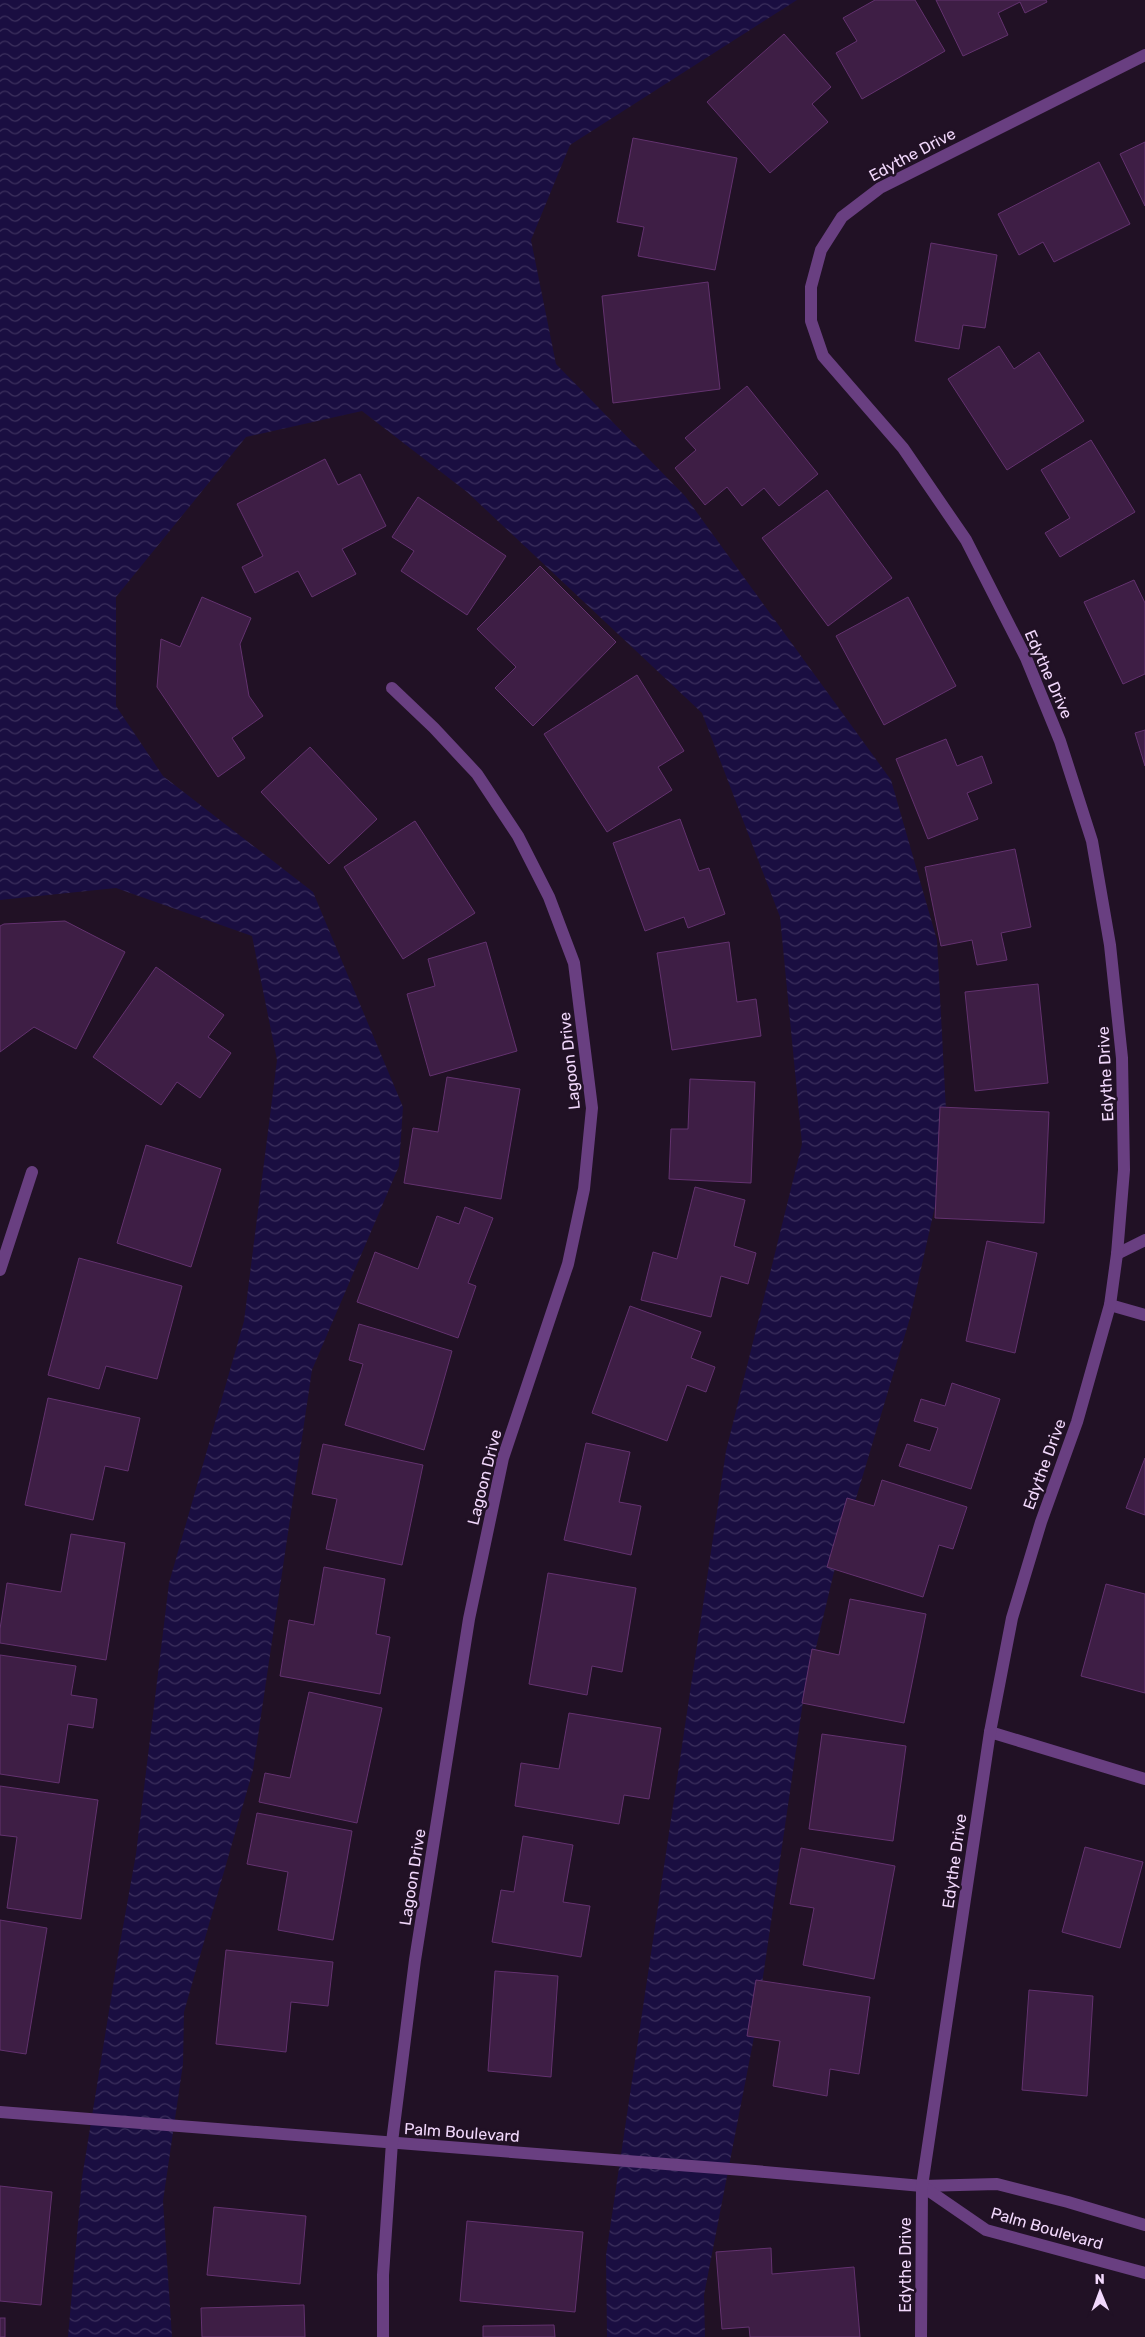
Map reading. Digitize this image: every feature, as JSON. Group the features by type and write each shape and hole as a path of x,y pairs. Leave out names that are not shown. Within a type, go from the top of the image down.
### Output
{"street":[{"name":"Edythe Drive","path":"921,2337 922,2186 990,1732 1012,1618 1041,1522 1077,1422 1110,1305 1117,1254 1124,1170 1122,1058 1110,946 1092,841 1060,741 1026,658 966,540 904,448 823,356 811,321 811,287 821,250 842,217 880,188 1145,55"},
{"name":"Lagoon Drive","path":"383,2337 383,2275 392,2142 415,1960 469,1619 503,1458 568,1264 584,1189 592,1108 574,963 549,897 518,836 477,774 434,728 392,688"},
{"path":"0,1270 32,1172"},
{"path":"1117,1254 1145,1240"},
{"path":"1110,1305 1145,1316"},
{"path":"990,1732 1145,1779"},
{"name":"Palm Boulevard","path":"0,2112 922,2186 997,2184 1068,2202 1145,2225"},
{"name":"Palm Boulevard","path":"922,2186 986,2230 1145,2274"}],"water":[{"path":"0,0 797,0 570,145 531,240 556,364 685,496 891,780 937,940 948,1148 910,1318 834,1572 803,1702 755,2032 704,2295 705,2337 607,2337 606,2255 726,1451 802,1144 780,917 702,713 467,492 362,411 246,437 116,597 116,706 163,776 313,892 403,1107 399,1166 312,1370 253,1770 184,2012 183,2064 163,2201 172,2337 68,2337 82,2178 136,1854 169,1583 244,1321 277,1060 252,936 116,888 0,900"}],"building":[{"path":"875,0 915,0 945,51 862,99 836,53 857,41 843,18"},
{"path":"936,0 1046,0 1047,2 1025,13 1020,2 998,13 1008,35 963,56"},
{"path":"784,34 831,87 812,104 828,122 770,173 707,102"},
{"path":"633,138 737,158 715,270 638,256 644,227 617,222"},
{"path":"1145,142 1145,206 1120,154"},
{"path":"1099,162 1130,224 1054,262 1043,242 1019,255 998,214"},
{"path":"931,243 997,255 985,328 963,325 959,349 915,341"},
{"path":"708,282 720,389 613,403 602,296"},
{"path":"999,346 1014,369 1039,352 1084,421 1007,470 948,379"},
{"path":"747,386 818,474 779,506 764,488 742,506 727,487 705,505 675,468 696,450 685,438"},
{"path":"1091,440 1135,512 1060,557 1045,533 1070,518 1041,470"},
{"path":"325,459 338,485 360,474 386,526 342,549 356,574 312,597 298,571 255,593 242,567 263,556 237,504"},
{"path":"827,490 892,578 828,626 762,538"},
{"path":"418,497 506,556 467,615 401,571 414,551 392,537"},
{"path":"540,566 616,642 533,726 495,688 516,667 477,629"},
{"path":"1134,580 1145,603 1145,674 1123,684 1084,602"},
{"path":"202,597 251,618 240,644 249,696 263,716 232,738 245,758 218,777 157,687 161,639 180,647"},
{"path":"908,597 956,686 884,725 836,636"},
{"path":"637,675 684,751 658,767 672,790 607,832 544,734"},
{"path":"1145,730 1145,766 1135,733"},
{"path":"946,739 957,766 982,756 992,783 967,793 978,819 928,839 896,759"},
{"path":"310,747 377,819 329,864 261,792"},
{"path":"680,819 699,871 709,868 725,914 688,928 684,917 645,931 613,843"},
{"path":"415,821 475,913 403,959 344,867"},
{"path":"1015,849 1031,927 1001,933 1007,960 977,965 972,940 941,946 925,867"},
{"path":"65,921 125,952 76,1049 34,1027 0,1052 0,926 4,924"},
{"path":"486,942 517,1051 430,1076 407,994 435,986 428,959"},
{"path":"729,942 737,1002 756,999 761,1036 672,1050 657,953"},
{"path":"156,967 224,1015 208,1037 231,1053 200,1098 177,1082 161,1105 93,1057"},
{"path":"1038,984 1048,1083 975,1091 965,992"},
{"path":"447,1077 520,1089 501,1199 404,1183 413,1128 438,1132"},
{"path":"690,1079 755,1082 751,1183 669,1179 671,1129 688,1129"},
{"path":"940,1107 1049,1112 1044,1223 935,1218"},
{"path":"146,1145 221,1169 191,1267 117,1243"},
{"path":"695,1187 745,1200 734,1246 756,1253 748,1284 721,1276 711,1317 641,1300 653,1252 677,1259"},
{"path":"465,1207 493,1218 468,1283 476,1286 458,1338 357,1302 375,1252 418,1269 437,1216 459,1224"},
{"path":"987,1241 1037,1253 1015,1353 966,1341"},
{"path":"79,1258 182,1286 157,1379 106,1366 99,1389 48,1375"},
{"path":"630,1306 701,1332 691,1358 715,1367 706,1392 687,1385 667,1441 592,1413"},
{"path":"359,1324 452,1351 424,1450 345,1425 363,1364 349,1360"},
{"path":"952,1383 1000,1399 971,1489 899,1466 907,1444 930,1451 938,1428 914,1421 921,1399 945,1406"},
{"path":"48,1398 140,1418 128,1471 105,1466 93,1520 25,1505"},
{"path":"586,1443 630,1452 619,1502 641,1506 631,1555 564,1540"},
{"path":"323,1444 423,1465 402,1565 326,1549 337,1499 312,1494"},
{"path":"1145,1458 1145,1515 1126,1508"},
{"path":"882,1480 967,1507 953,1549 939,1545 923,1597 827,1567 847,1498 874,1506"},
{"path":"71,1534 125,1543 106,1660 0,1643 0,1629 7,1583 61,1592"},
{"path":"324,1567 385,1579 376,1634 390,1637 380,1694 280,1676 289,1620 314,1625"},
{"path":"548,1573 636,1588 622,1672 592,1666 587,1695 529,1684"},
{"path":"1106,1584 1145,1594 1145,1693 1081,1676"},
{"path":"850,1599 926,1614 904,1723 802,1703 812,1649 839,1655"},
{"path":"0,1655 76,1666 71,1695 97,1699 93,1728 68,1724 59,1783 0,1774"},
{"path":"309,1692 382,1708 357,1823 259,1802 265,1773 290,1778"},
{"path":"569,1713 661,1728 649,1799 624,1795 619,1824 515,1806 521,1763 559,1769"},
{"path":"822,1734 906,1746 893,1841 809,1829"},
{"path":"0,1786 98,1800 81,1919 7,1908 17,1837 0,1835"},
{"path":"257,1813 352,1831 333,1940 278,1930 288,1872 247,1864"},
{"path":"523,1836 573,1845 563,1902 590,1906 581,1957 492,1942 501,1890 514,1892"},
{"path":"1085,1847 1143,1862 1120,1948 1062,1932"},
{"path":"801,1848 895,1866 874,1979 803,1965 814,1908 790,1904"},
{"path":"0,1920 47,1928 26,2054 0,2050"},
{"path":"226,1950 333,1962 328,2006 291,2002 286,2052 216,2044"},
{"path":"495,1971 558,1976 551,2077 488,2071"},
{"path":"756,1980 870,1997 859,2074 830,2069 827,2096 773,2086 780,2041 747,2036"},
{"path":"1029,1990 1093,1996 1087,2096 1022,2090"},
{"path":"0,2186 52,2192 41,2305 0,2301"},
{"path":"214,2207 306,2216 300,2284 207,2275"},
{"path":"467,2221 583,2232 575,2312 460,2301"},
{"path":"771,2248 772,2274 854,2267 860,2337 750,2337 749,2327 722,2329 716,2252"},
{"path":"304,2305 305,2337 202,2337 201,2308"},
{"path":"0,2318 5,2318 5,2337 0,2337"},
{"path":"554,2325 555,2337 483,2337 483,2326"}]}
